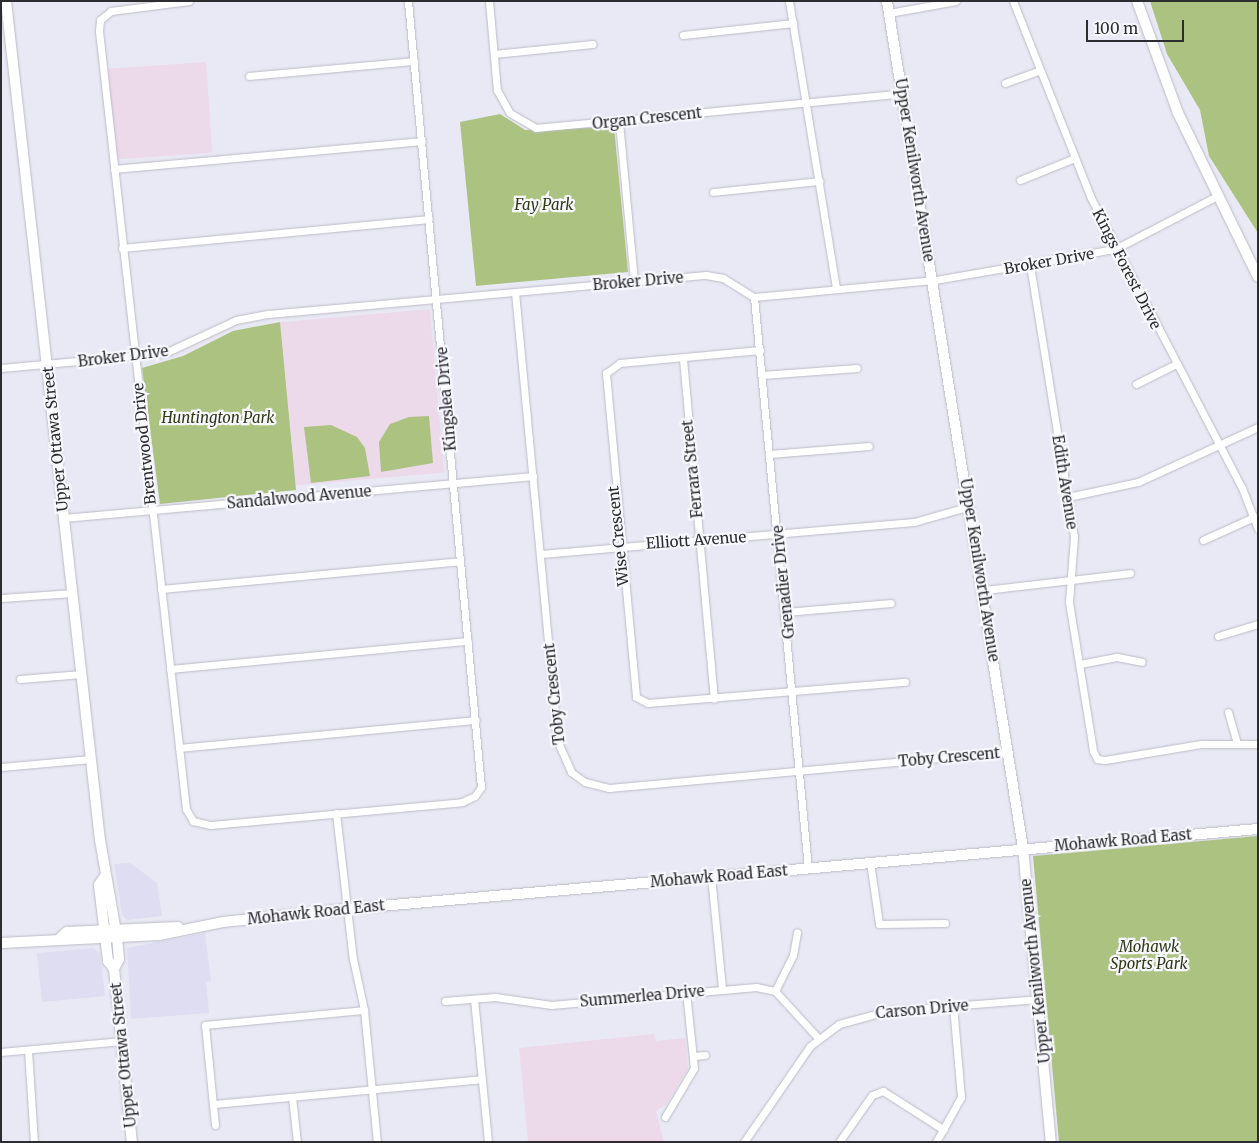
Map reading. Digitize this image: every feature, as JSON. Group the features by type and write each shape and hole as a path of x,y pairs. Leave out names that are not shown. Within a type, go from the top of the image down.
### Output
{"main road":[{"name":"Upper Ottawa Street","path":"6,1 91,759 105,876 111,883 117,933 119,960 114,969"},
{"name":"Upper Kenilworth Avenue","path":"887,1 984,590 1023,848 1051,1142"},
{"path":"1137,1 1178,113 1258,277"},
{"name":"Mohawk Road East","path":"1,943 61,937 67,932 105,934 182,928 347,909 1258,828"},
{"name":"Upper Ottawa Street","path":"105,876 99,885 108,961 114,969 132,1142"}],"street":[{"name":"Brentwood Drive","path":"187,1 111,11 100,20 99,31 186,809 193,821 211,825 336,813"},
{"name":"Kingslea Drive","path":"336,813 460,802 476,796 481,781 408,1"},
{"name":"Organ Crescent","path":"489,1 498,90 504,106 520,122 549,129 903,93"},
{"path":"789,1 836,288"},
{"path":"889,12 956,1"},
{"name":"Kings Forest Drive","path":"1013,1 1075,158 1115,249 1218,443 1258,529"},
{"path":"683,35 793,23"},
{"path":"494,54 592,44"},
{"path":"249,76 414,61"},
{"path":"1005,83 1040,70"},
{"path":"619,122 634,281"},
{"path":"114,169 422,140"},
{"path":"1020,180 1075,158"},
{"path":"713,192 819,181"},
{"name":"Broker Drive","path":"1,368 175,351 247,317 437,299 706,275 723,278 754,297 933,280 1115,249 1217,196"},
{"path":"122,248 429,219"},
{"name":"Edith Avenue","path":"1030,264 1074,537 1069,602 1097,759 1237,743"},
{"name":"Toby Crescent","path":"516,292 558,748 578,778 609,788 1008,752"},
{"name":"Grenadier Drive","path":"754,297 786,612 808,868"},
{"name":"Wise Crescent","path":"760,350 682,359 620,363 606,373 619,546 636,697 648,703 905,682"},
{"name":"Ferrara Street","path":"682,359 714,699"},
{"path":"1136,384 1176,364"},
{"path":"762,375 858,368"},
{"path":"1068,497 1138,482 1218,443 1258,427"},
{"path":"770,454 869,446"},
{"name":"Sandalwood Avenue","path":"64,518 533,476"},
{"name":"Elliott Avenue","path":"541,554 914,522 970,506"},
{"path":"1203,540 1254,517"},
{"path":"161,589 460,561"},
{"path":"984,590 1070,577 1112,578 1130,573"},
{"path":"1,598 72,593"},
{"path":"786,612 890,603"},
{"path":"1218,636 1258,624"},
{"path":"170,668 468,641"},
{"path":"1080,664 1117,657 1142,662"},
{"path":"20,679 82,674"},
{"path":"1228,712 1237,743 1258,744"},
{"path":"179,748 476,720"},
{"path":"1,767 91,759"},
{"path":"336,813 347,909 364,1010 377,1142"},
{"path":"870,862 879,924 945,923"},
{"path":"711,876 722,989"},
{"path":"797,932 793,955 775,991 819,1039"},
{"name":"Summerlea Drive","path":"445,1001 474,999 551,1005 722,989 775,991"},
{"path":"665,1117 693,1073 694,1056 686,992"},
{"path":"474,999 488,1142"},
{"name":"Carson Drive","path":"744,1142 819,1039 840,1024 870,1013 1038,1000"},
{"path":"936,1142 961,1097 953,1006"},
{"path":"215,1125 205,1024 364,1010"},
{"path":"1,1052 122,1041"},
{"path":"28,1050 34,1142"},
{"path":"694,1056 705,1055"},
{"path":"214,1104 481,1079"},
{"path":"838,1142 870,1097 883,1091 944,1130"},
{"path":"292,1096 297,1142"}],"shaded area":[{"path":"206,62 212,153 115,160 108,69"},
{"path":"430,309 444,472 294,486 280,322"},
{"path":"130,863 157,883 162,916 127,920 122,915 114,864"},
{"path":"205,933 211,981 206,982 209,1013 131,1019 127,948"},
{"path":"94,948 100,954 105,996 42,1002 37,953"},
{"path":"654,1034 656,1041 685,1038 688,1068 667,1104 656,1111 664,1142 528,1142 519,1048"}],"green space":[{"path":"1150,1 1258,1 1258,233 1209,156 1200,110 1167,54"},
{"name":"Fay Park","path":"500,114 525,130 614,127 628,272 476,286 460,122"},
{"name":"Huntington Park","path":"280,322 296,490 160,504 142,368 183,356 233,331"},
{"path":"429,416 433,463 381,472 379,442 390,424 409,417"},
{"path":"331,425 357,437 365,448 370,476 311,483 304,427"},
{"name":"Mohawk Sports Park","path":"1258,836 1258,1142 1059,1142 1033,856"}]}
